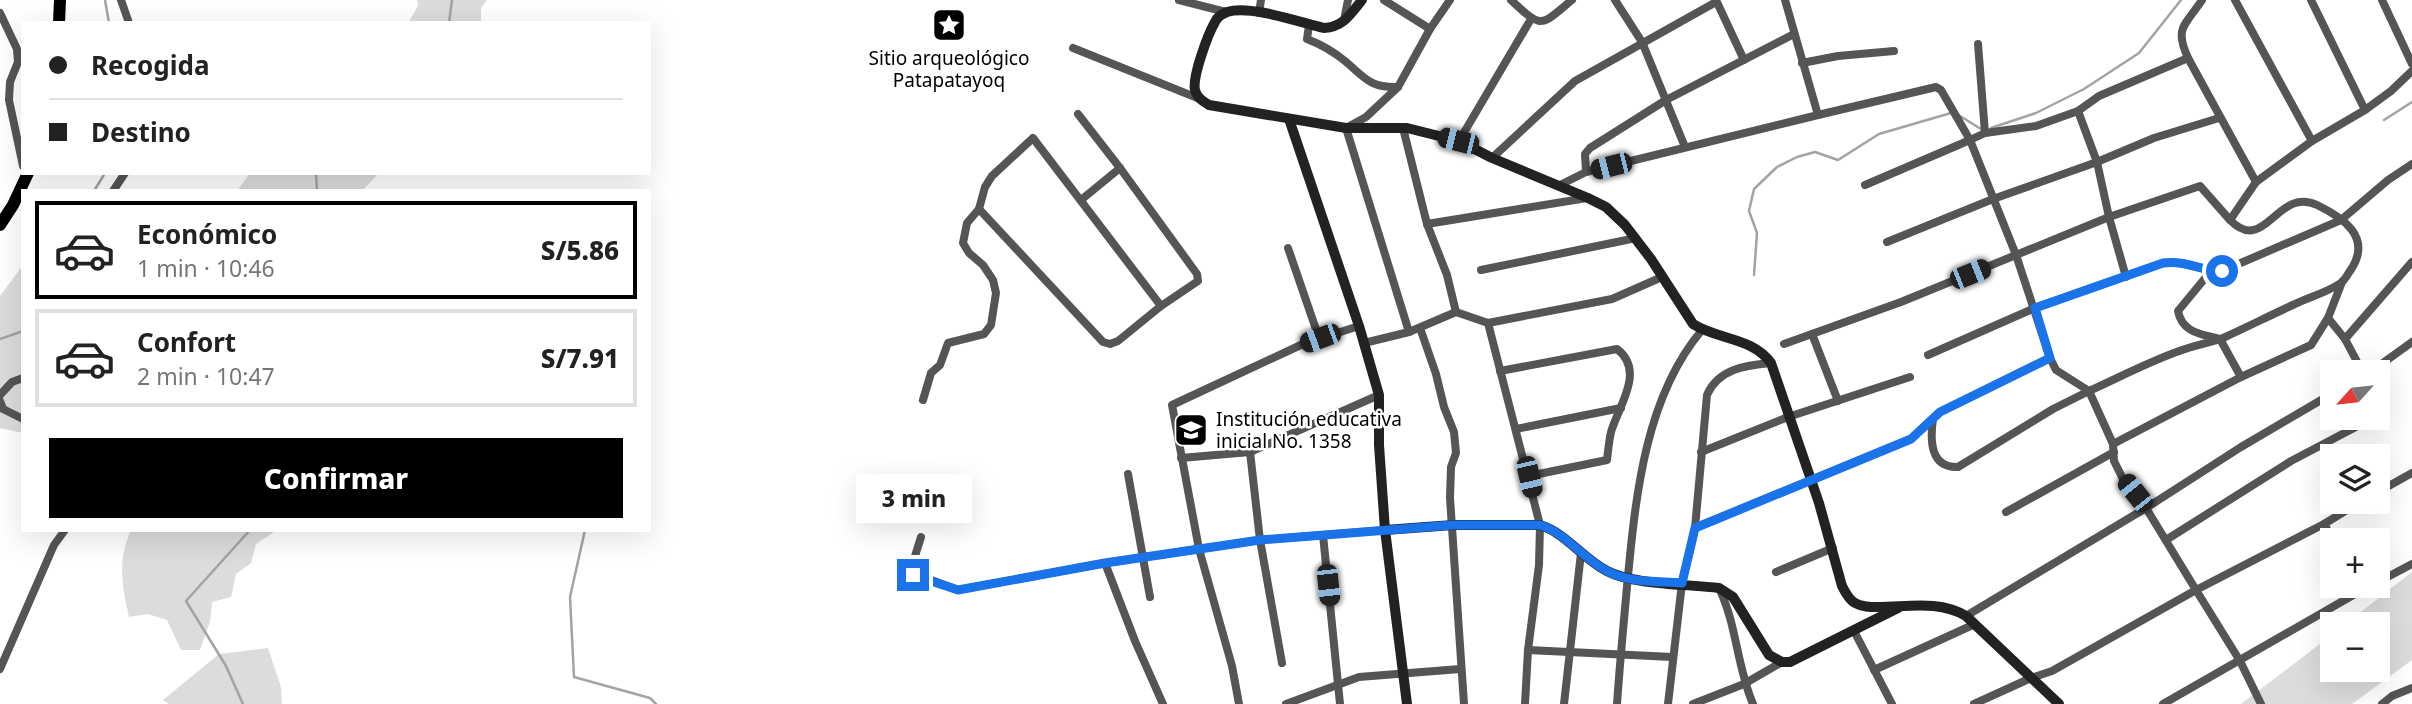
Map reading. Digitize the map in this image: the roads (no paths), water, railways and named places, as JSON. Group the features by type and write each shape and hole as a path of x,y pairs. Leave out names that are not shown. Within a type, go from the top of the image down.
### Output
{"main road":[{"path":"59,21 60,0"},
{"path":"0,225 26,175"}],"street":[{"path":"121,0 128,21"},
{"path":"1179,0 1226,12 1243,10 1259,13 1324,29 1335,28 1344,23 1362,0"},
{"path":"1259,13 1261,0"},
{"path":"1344,23 1348,0"},
{"path":"1384,0 1430,29"},
{"path":"1346,128 1366,117 1398,87 1430,29 1450,0"},
{"path":"1511,0 1531,19 1545,22 1572,0"},
{"path":"1615,0 1642,42 1685,147"},
{"path":"1785,0 1818,115"},
{"path":"2202,0 2180,33 2180,41 2219,118 2256,182"},
{"path":"2235,0 2312,141"},
{"path":"2311,0 2365,110"},
{"path":"2382,0 2412,64"},
{"path":"1492,158 1575,81 1716,1 1744,60"},
{"path":"1200,99 1195,89 1195,80 1216,19 1226,12"},
{"path":"0,13 17,50 18,62 10,82 9,100 21,157"},
{"path":"1458,141 1531,19"},
{"path":"1309,25 1307,39 1345,61 1363,79 1382,88 1398,87"},
{"path":"1586,172 1585,154 1590,148 1666,100 1794,34"},
{"path":"1978,44 1985,133"},
{"path":"1073,48 1200,99 1209,106 1346,128 1403,128 1458,141 1606,206 1636,238 1688,317 1702,330 1758,349 1771,363 1847,596 1864,607 1930,605 1955,609 1971,620 2059,704"},
{"path":"1802,63 1838,56 1894,51"},
{"path":"1865,184 1985,133 2036,126 2078,110 2099,96 2188,58"},
{"path":"2230,220 2256,182 2312,141 2391,92 2412,71"},
{"path":"1558,187 1586,172 1936,87 1941,90 1970,140 2016,255 2056,370 2089,391 2114,448 2114,461 2123,479 2166,540 2240,661 2261,704"},
{"path":"2078,110 2097,162 2126,277"},
{"path":"979,209 1103,342 1115,343 1160,306 1198,281 1199,278 1120,168 1078,114"},
{"path":"1887,242 2154,138 2219,118"},
{"path":"1289,119 1359,326 1379,395 1379,445 1385,530 1407,704"},
{"path":"1346,128 1409,332"},
{"path":"1403,128 1427,224 1447,275 1456,312"},
{"path":"923,400 931,373 940,365 948,343 984,334 992,325 996,293 993,280 963,243 967,223 979,209 985,187 992,176 1033,138 1160,306"},
{"path":"1928,355 2035,308 2163,263 2180,261 2211,271 2222,271 2341,220 2388,180 2412,164"},
{"path":"1081,200 1120,168"},
{"path":"1784,344 1901,302 2109,218 2200,186 2237,227 2248,232 2258,230 2290,203 2301,201 2316,204 2352,229 2359,240 2360,251 2328,318 2311,345 2241,377 2006,512"},
{"path":"1427,224 1588,198"},
{"path":"1481,270 1636,238"},
{"path":"1288,248 1320,338"},
{"path":"2345,340 2412,262"},
{"path":"2211,271 2178,311 2180,321 2189,330 2220,339 2241,377"},
{"path":"1364,343 1409,332 1456,312 1488,323 1612,299 1662,277"},
{"path":"1933,419 1931,445 1934,455 1942,463 1958,467 2053,409 2089,391 2180,351 2220,339 2343,282"},
{"path":"2328,318 2356,360"},
{"path":"1488,323 1540,525 1539,565 1528,650 1525,704"},
{"path":"1238,704 1232,666 1199,549 1172,405 1320,338 1359,326"},
{"path":"1420,328 1454,432 1456,453 1451,467 1450,498 1464,704"},
{"path":"1617,704 1633,524 1650,432 1681,357 1702,330"},
{"path":"1812,334 1838,401"},
{"path":"2387,360 2412,342"},
{"path":"1500,372 1617,349 1623,354 1630,378 1628,391 1611,431 1607,460 1529,477"},
{"path":"1695,528 1911,439 1940,412 2050,358"},
{"path":"1668,704 1682,583 1695,528 1707,394 1717,378 1735,369 1771,363"},
{"path":"1701,452 1788,416 1910,377"},
{"path":"0,395 12,382 21,379"},
{"path":"1181,458 1250,452 1379,395"},
{"path":"0,401 3,409 21,418"},
{"path":"1874,670 1971,620 2241,447 2320,401"},
{"path":"1516,429 1621,408"},
{"path":"2166,540 2291,461 2350,430"},
{"path":"1250,452 1260,540 1282,663"},
{"path":"2390,485 2412,473"},
{"path":"1128,474 1150,597"},
{"path":"1974,704 2052,671 2196,590 2340,514"},
{"path":"2324,524 2326,528"},
{"path":"921,537 910,572 958,590 1105,563 1260,540 1453,525 1540,525 1552,529 1608,572 1628,579 1682,583 1719,588 1728,592 1769,654 1782,662"},
{"path":"0,669 54,545 64,532"},
{"path":"1323,536 1340,704"},
{"path":"1776,572 1833,548"},
{"path":"1564,704 1581,553"},
{"path":"1105,563 1163,704"},
{"path":"2390,576 2412,564"},
{"path":"1719,588 1733,624 1744,684 1753,704"},
{"path":"2163,704 2346,598"},
{"path":"1693,704 1744,684 1782,662 1790,662 1901,607"},
{"path":"1854,631 1892,704"},
{"path":"1528,650 1672,657"},
{"path":"1286,704 1359,677 1460,669"},
{"path":"2382,704 2392,696 2412,688"}],"waterway":[{"path":"105,0 109,21"},
{"path":"449,21 452,0"},
{"path":"1991,128 2036,113 2084,89 2139,53 2181,0"},
{"path":"2384,120 2412,102"},
{"path":"1754,275 1757,233 1749,211 1754,189 1777,167 1815,152 1838,160 1879,134 1951,113"},
{"path":"1960,116 1981,129"},
{"path":"95,189 104,175"},
{"path":"316,175 317,189"},
{"path":"0,339 21,332"},
{"path":"243,704 226,666 186,601 248,532"},
{"path":"585,532 570,597 574,677 650,698 656,704"}],"place":[{"name":"Sitio arqueológico Patapatayoq","path":"949,25"},
{"name":"Institución educativa inicial No. 1358","path":"1191,430"}]}
